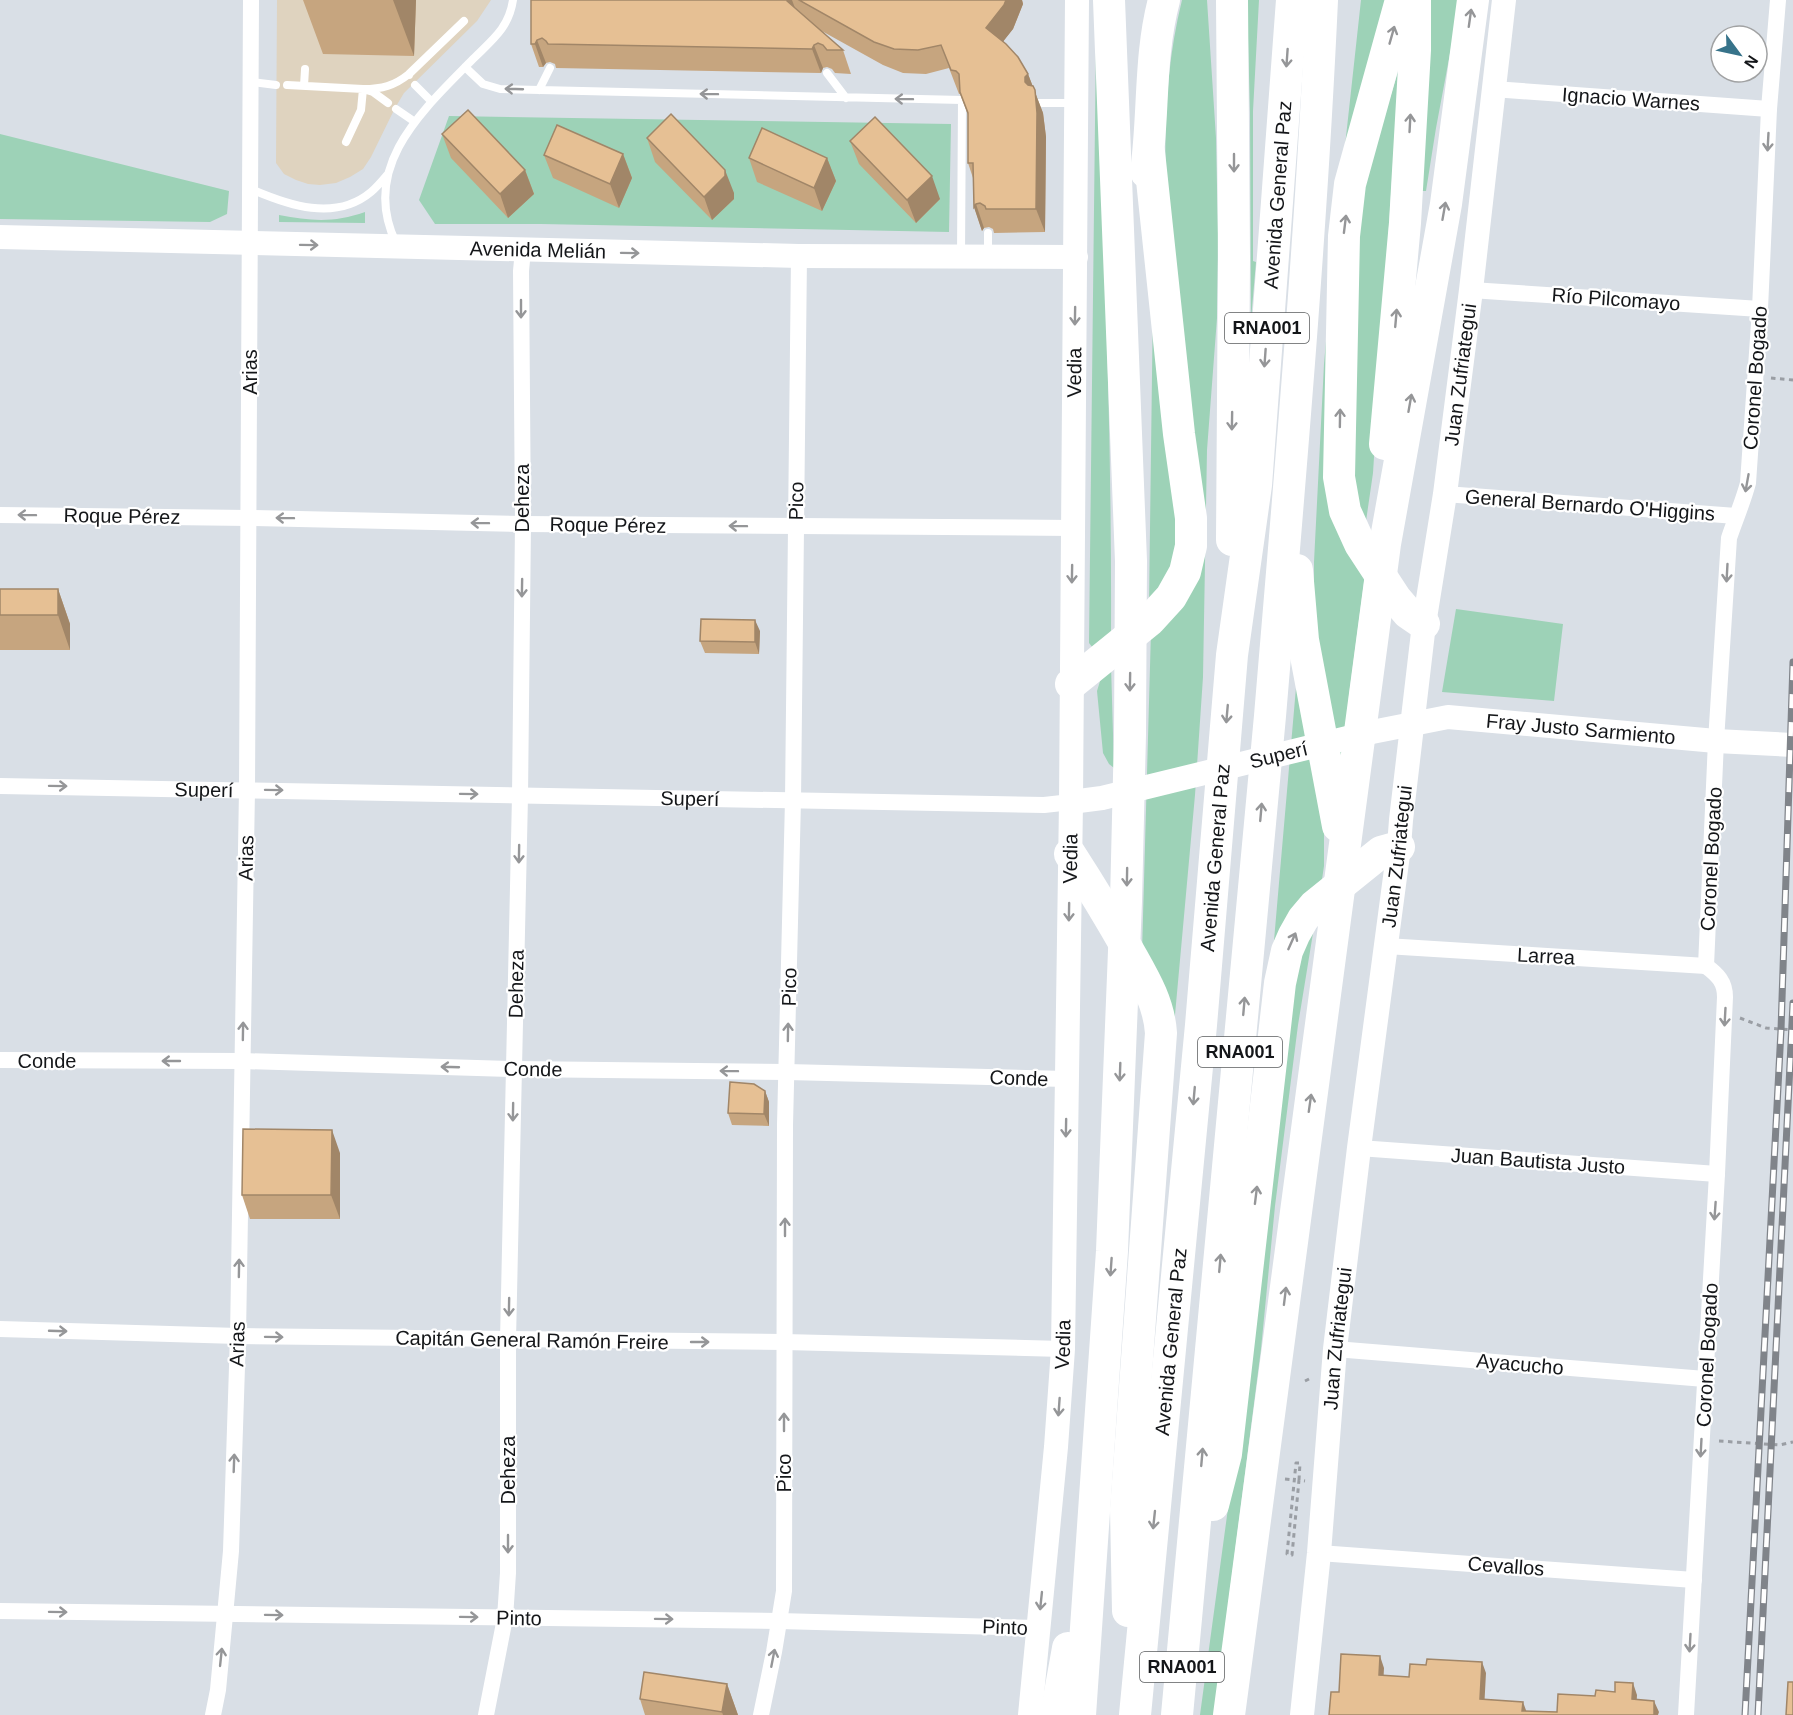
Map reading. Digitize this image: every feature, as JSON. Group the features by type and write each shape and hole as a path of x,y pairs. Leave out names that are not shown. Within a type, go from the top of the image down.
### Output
{"highway":[{"path":"1080,1715 1112,1251 1126,900 1131,561 1109,0"},
{"path":"1118,214 1127,0"},
{"path":"1131,561 1138,506 1143,198 1149,152 1155,56 1164,0"},
{"path":"1217,0 1234,117"},
{"path":"1232,0 1234,117 1232,655"},
{"name":"Avenida General Paz","path":"1135,1715 1201,1025 1232,655 1256,485 1292,0"},
{"name":"Avenida General Paz","path":"1177,1715 1242,1038 1290,483 1316,136 1322,0"},
{"path":"1316,136 1343,0"},
{"path":"1401,0 1350,184 1344,236 1339,477 1345,511 1372,544 1396,599 1408,613 1424,624"},
{"path":"1229,1715 1303,1153 1346,875 1372,544 1405,223 1415,50 1415,0"},
{"path":"1372,544 1446,204 1473,0"},
{"path":"1071,684 1150,620 1171,597 1185,572 1191,546 1191,518 1179,434 1149,152"},
{"path":"1290,483 1303,640 1346,875"},
{"path":"1186,1620 1226,1454 1280,983 1287,951 1303,919 1346,875 1381,852 1399,847"},
{"path":"1070,854 1149,986 1157,1008 1161,1033 1126,1509 1130,1715"},
{"path":"1056,1715 1095,1509"},
{"path":"1248,1715 1251,1690 1254,1531"}],"street":[{"name":"Arias","path":"213,1715 218,1690 231,1551 238,1336 247,789 252,0"},
{"name":"Vedia","path":"1030,1715 1056,1447 1063,1349 1071,802 1077,0"},
{"name":"Juan Zufriategui","path":"1302,1715 1319,1553 1335,1349 1399,847 1424,624 1471,290 1504,0"},
{"name":"Coronel Bogado","path":"1686,1715 1725,1011 1725,987 1719,976 1706,966 1716,741 1729,538 1748,483 1760,309 1769,109 1778,0"},
{"name":"Ignacio Warnes","path":"1493,89 1769,109"},
{"name":"Avenida Melián","path":"0,237 799,256 961,256 988,244 1076,257"},
{"name":"Deheza","path":"486,1715 505,1618 508,1573 508,1340 520,796 523,524 521,271 523,250"},
{"name":"Pico","path":"762,1715 784,1591 785,1125 793,800 799,256"},
{"name":"Río Pilcomayo","path":"1471,290 1760,309"},
{"name":"General Bernardo O'Higgins","path":"1444,494 1736,516"},
{"name":"Roque Pérez","path":"0,514 523,524 1073,528"},
{"name":"Fray Justo Sarmiento","path":"1372,732 1448,717 1716,741 1793,745"},
{"name":"Superí","path":"0,786 1044,805 1102,798 1372,732"},
{"name":"Larrea","path":"1386,946 1706,966"},
{"name":"Conde","path":"0,1060 243,1061 1066,1079"},
{"name":"Juan Bautista Justo","path":"1359,1148 1717,1174"},
{"name":"Capitán General Ramón Freire","path":"0,1329 238,1336 784,1342 1063,1349"},
{"name":"Ayacucho","path":"1335,1349 1705,1379"},
{"name":"Cevallos","path":"1319,1553 1694,1580"},
{"name":"Pinto","path":"0,1611 779,1621 1038,1628"}],"lane":[{"path":"398,246 386,218 384,197 387,175 399,145 431,101 507,22 513,0"},
{"path":"287,85 363,89 394,85 409,75 464,21"},
{"path":"465,67 483,84 500,89 962,100 961,256"},
{"path":"539,90 550,68"},
{"path":"304,86 305,69"},
{"path":"827,73 846,98"},
{"path":"252,82 276,85"},
{"path":"415,85 431,101"},
{"path":"363,89 373,92 388,103"},
{"path":"346,142 361,110 363,89"},
{"path":"1039,103 1077,103"},
{"path":"396,109 414,122"},
{"path":"251,189 303,208 329,208 348,204 370,193 387,175"}],"path":[{"path":"1725,1011 1766,1028 1793,1030"},
{"path":"1728,1442 1780,1445 1793,1442"},
{"path":"1297,1482 1287,1554 1292,1555 1297,1482 1296,1463 1300,1463 1297,1482"},
{"path":"1297,1482 1312,1482"}],"shaded area":[{"path":"277,0 491,0 477,21 404,93 363,169 336,183 320,185 308,184 284,174 276,163"}],"green space":[{"path":"1182,0 1207,0 1216,138 1218,234 1217,318 1207,450 1203,677 1195,795 1171,1059 1142,952 1151,631 1189,593 1165,151 1169,75"},
{"path":"1247,0 1259,0 1253,111 1253,261 1256,262 1251,320 1250,113"},
{"path":"1361,0 1393,0 1343,164"},
{"path":"1431,0 1460,0 1426,191 1419,191 1426,109"},
{"path":"1096,36 1109,411 1111,636 1093,648 1089,643"},
{"path":"1401,62 1373,473 1365,528 1353,499 1353,254 1368,169"},
{"path":"449,116 951,124 949,232 435,224 419,200"},
{"path":"0,134 229,191 227,214 210,222 0,219"},
{"path":"365,212 365,223 279,222 279,215 322,220 354,216"},
{"path":"1332,273 1332,335 1366,567 1349,695 1344,757 1339,759 1314,644 1314,562 1324,364"},
{"path":"1153,298 1179,514 1175,565 1149,605"},
{"path":"1456,609 1563,624 1554,701 1442,692"},
{"path":"1111,665 1114,768 1103,753 1097,691 1101,678"},
{"path":"1297,676 1324,824 1324,866 1321,886 1271,975"},
{"path":"1314,927 1298,1025 1275,1206 1261,1349 1214,1715 1200,1715 1239,1427 1288,1028 1300,954"}],"building":[{"path":"531,0 787,0 843,50 827,50 818,43 812,49 548,44 542,38 535,44 531,44"},
{"path":"799,0 1006,0 986,28 1018,57 1028,74 1025,82 1033,86 1035,90 1037,113 1036,209 986,209 980,203 974,207 973,163 968,163 968,113 960,92 959,74 951,70 941,45 918,50 894,49 874,42"},
{"path":"468,110 525,170 500,194 442,134"},
{"path":"671,114 725,170 725,176 704,197 647,138"},
{"path":"875,117 932,176 907,200 850,141"},
{"path":"557,125 623,154 610,184 544,155"},
{"path":"762,128 827,158 814,188 749,158"},
{"path":"0,589 58,589 58,615 0,615"},
{"path":"701,619 755,620 755,642 700,641"},
{"path":"730,1082 754,1084 765,1091 764,1114 728,1113"},
{"path":"243,1129 332,1130 331,1195 242,1195"},
{"path":"1341,1654 1380,1656 1379,1675 1409,1677 1410,1664 1426,1665 1427,1659 1482,1662 1480,1699 1523,1702 1522,1711 1557,1712 1558,1694 1595,1696 1596,1690 1615,1692 1615,1682 1633,1683 1632,1699 1654,1701 1654,1715 1329,1715 1331,1692 1339,1692"},
{"path":"644,1672 727,1684 722,1712 640,1699"},
{"path":"1788,1682 1793,1682 1793,1715 1786,1715"}],"railway":[{"path":"1745,1715 1781,1030 1793,662"},
{"path":"1758,1715 1793,1003"}]}
